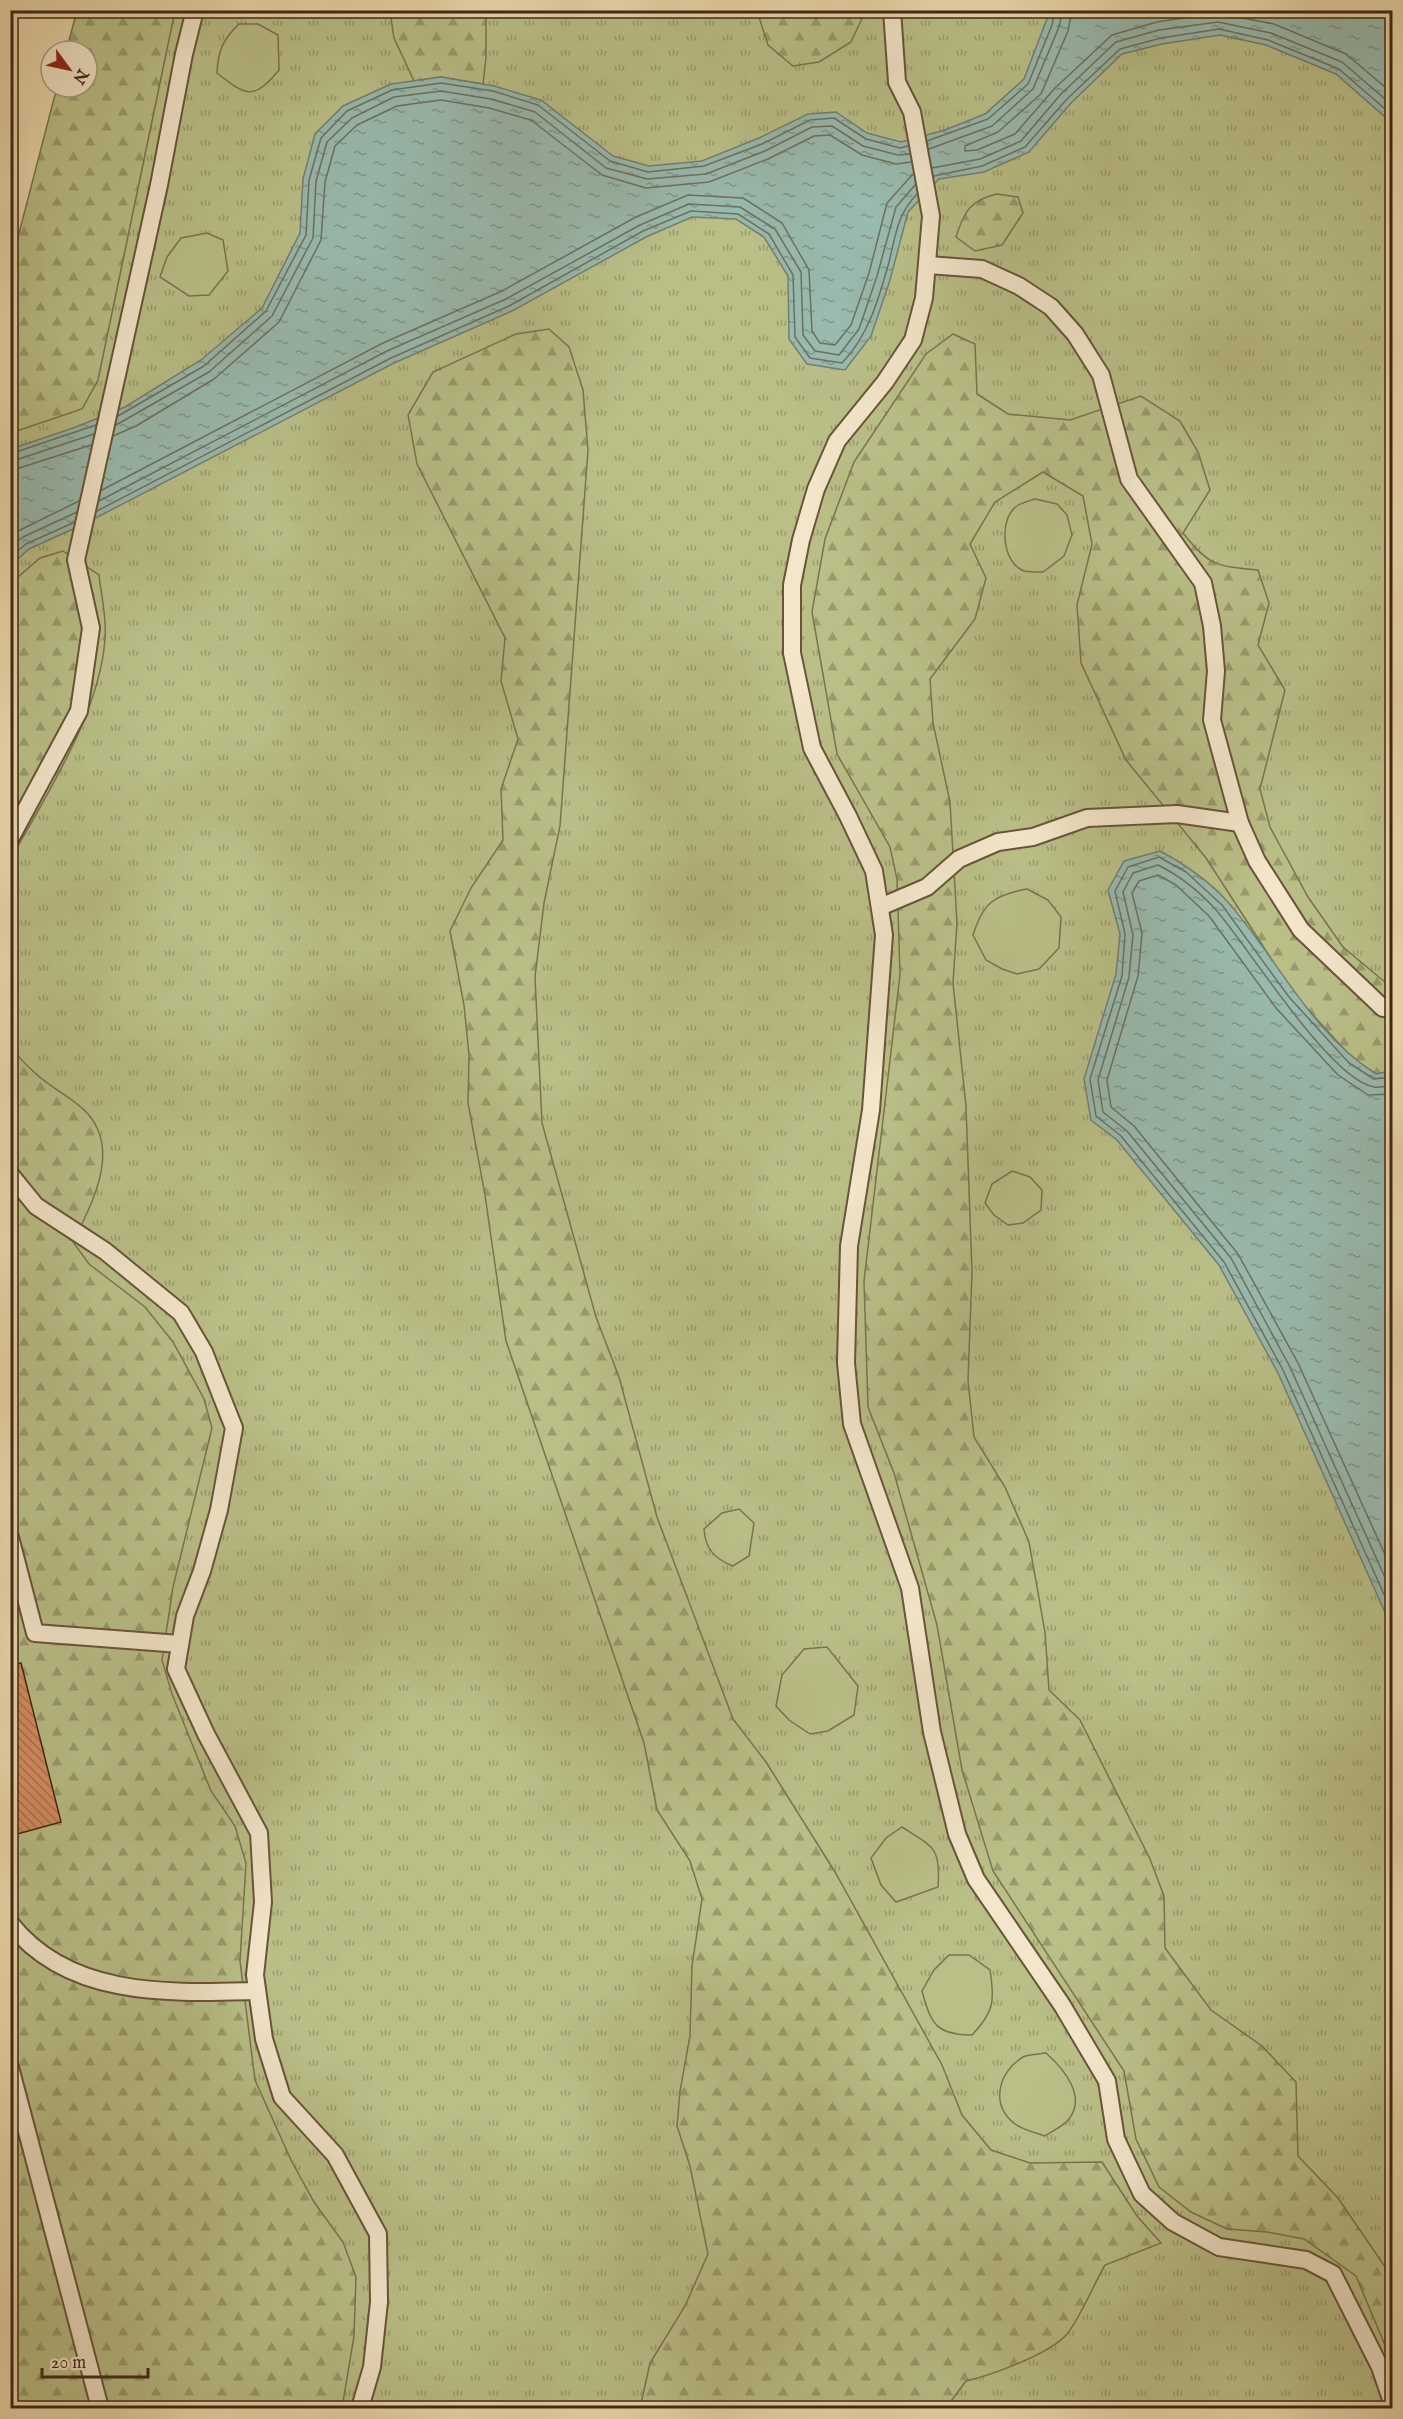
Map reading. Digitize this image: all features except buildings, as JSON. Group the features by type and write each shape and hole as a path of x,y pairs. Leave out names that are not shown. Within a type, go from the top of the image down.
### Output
{"lane":[{"path":"10,839 79,711 91,628 76,560 195,10"},
{"path":"892,10 897,82 912,112 931,216 924,298 913,340 885,382 837,441 816,489 792,585 792,652 812,748 874,871 884,935 871,1110 849,1246 846,1363 852,1424 910,1588 932,1732 957,1834 976,1879 1062,2005 1107,2081 1116,2139 1142,2194 1173,2222 1219,2247 1306,2260 1333,2274 1380,2367 1392,2402"},
{"path":"928,265 981,269 1019,286 1051,307 1075,334 1101,375 1129,479 1203,583 1212,626 1216,671 1212,720 1240,822 1257,861 1301,930 1383,1008"},
{"path":"880,907 927,887 959,859 998,842 1034,837 1087,818 1177,814 1240,822"},
{"path":"10,1174 36,1206 105,1251 181,1313 204,1352 234,1428 219,1509 202,1571 185,1616 176,1669 206,1734 259,1833 262,1902 255,1975 264,2039 282,2097 335,2155 378,2234 379,2302 372,2367 360,2409"},
{"path":"10,1537 35,1633 180,1644"},
{"path":"10,1923 18,1934 61,1966 112,1986 188,1993 257,1991"},
{"path":"10,2067 100,2409"}],"green space":[{"path":"862,10 864,14 851,42 819,62 793,66 768,45 757,11"},
{"path":"77,11 175,11 98,380 82,409 11,433 11,264 54,99 99,99 99,39 69,39"},
{"path":"96,11 1392,11 1392,2408 225,2408 11,1446 11,332 83,99 99,99 99,39 90,39"},
{"path":"390,11 486,11 486,58 483,84 441,77 414,81 394,38"},
{"path":"239,24 258,24 278,35 279,70 263,86 250,92 236,87 217,73 222,46"},
{"path":"997,194 1018,197 1023,213 1002,245 975,251 956,237 959,228 969,208 980,200"},
{"path":"207,233 223,240 228,271 209,295 189,296 160,277 167,257 181,238"},
{"path":"549,329 569,347 583,390 588,450 560,826 544,903 535,977 542,1123 596,1317 619,1377 657,1517 733,1719 766,1762 835,1872 942,2065 962,2115 991,2150 1030,2163 1102,2162 1137,2216 1161,2243 1105,2265 1077,2319 1059,2342 1020,2363 966,2381 946,2408 640,2408 650,2363 685,2306 708,2254 690,2166 677,2126 680,2091 690,2036 692,1966 702,1899 690,1861 657,1810 644,1743 506,1341 485,1195 468,1103 469,1055 464,1005 450,931 471,888 503,840 501,789 518,739 501,681 505,638 417,464 408,415 433,372 516,334"},
{"path":"953,334 975,344 977,394 1008,414 1070,420 1141,396 1180,421 1198,452 1210,490 1183,533 1200,552 1214,562 1258,570 1269,603 1258,645 1285,690 1260,789 1270,827 1308,897 1343,947 1392,988 1392,1071 1376,1074 1353,1059 1294,994 1206,858 1126,760 1081,663 1077,605 1092,544 1083,496 1043,472 995,502 970,544 986,578 975,619 930,679 933,723 950,802 957,923 953,983 966,1106 972,1272 968,1381 974,1437 1005,1487 1029,1542 1045,1632 1049,1690 1080,1720 1150,1859 1164,1896 1165,1948 1211,2010 1262,2046 1296,2082 1298,2156 1338,2198 1392,2277 1392,2362 1356,2276 1304,2239 1267,2232 1227,2229 1191,2212 1159,2187 1136,2139 1124,2071 993,1871 962,1770 937,1625 894,1473 868,1407 864,1281 900,975 897,879 890,847 837,754 812,612 825,539 854,462 926,354"},
{"path":"1035,499 1057,504 1067,515 1072,535 1064,556 1043,572 1024,571 1017,566 1011,559 1005,540 1005,530 1011,512 1019,505"},
{"path":"63,551 99,575 105,615 105,639 101,666 94,694 71,750 14,853 11,865 11,583 40,558"},
{"path":"1027,889 1048,900 1061,917 1059,948 1039,969 1017,974 986,960 973,935 981,915 991,902 1006,894"},
{"path":"10,1035 13,1047 21,1060 40,1078 82,1108 98,1129 103,1161 100,1178 88,1212 73,1242 89,1264 145,1307 173,1342 204,1399 212,1428 173,1587 162,1660 172,1694 211,1791 235,1826 246,1863 240,1961 255,2080 291,2160 314,2202 343,2242 356,2277 354,2336 342,2408 11,2408"},
{"path":"1012,1171 1030,1177 1042,1190 1041,1210 1023,1223 1008,1225 994,1215 985,1203 992,1184"},
{"path":"739,1509 754,1523 749,1556 733,1566 712,1552 706,1542 704,1529 722,1513"},
{"path":"827,1647 858,1686 854,1715 828,1731 810,1734 789,1720 776,1706 782,1675 804,1649"},
{"path":"902,1827 928,1844 933,1850 938,1864 938,1887 896,1902 881,1885 871,1858 886,1838"},
{"path":"949,1955 969,1955 990,1970 991,2005 985,2020 972,2035 943,2030 932,2019 925,2002 922,1991 934,1970"},
{"path":"1046,2053 1071,2083 1075,2101 1074,2110 1067,2122 1045,2136 1026,2130 1007,2116 1002,2108 1000,2089 1014,2063 1025,2056"}],"water":[{"path":"1050,11 1392,11 1392,123 1336,74 1266,45 1220,35 1162,44 1122,54 1071,103 1029,152 984,172 939,179 908,212 890,280 871,336 845,370 807,364 789,339 788,276 764,237 736,219 692,217 646,237 512,311 394,363 86,523 29,549 11,565 11,449 76,427 125,407 201,360 262,308 300,233 303,179 315,134 343,106 391,84 441,77 494,86 541,100 613,156 649,166 702,161 759,138 808,114 836,112 867,133 901,142 945,130 985,114 1024,79"},
{"path":"1160,851 1195,873 1226,900 1245,922 1312,1015 1352,1056 1376,1074 1392,1071 1392,1628 1278,1373 1219,1265 1117,1140 1091,1120 1084,1079 1116,974 1120,934 1108,890 1124,861"}]}
